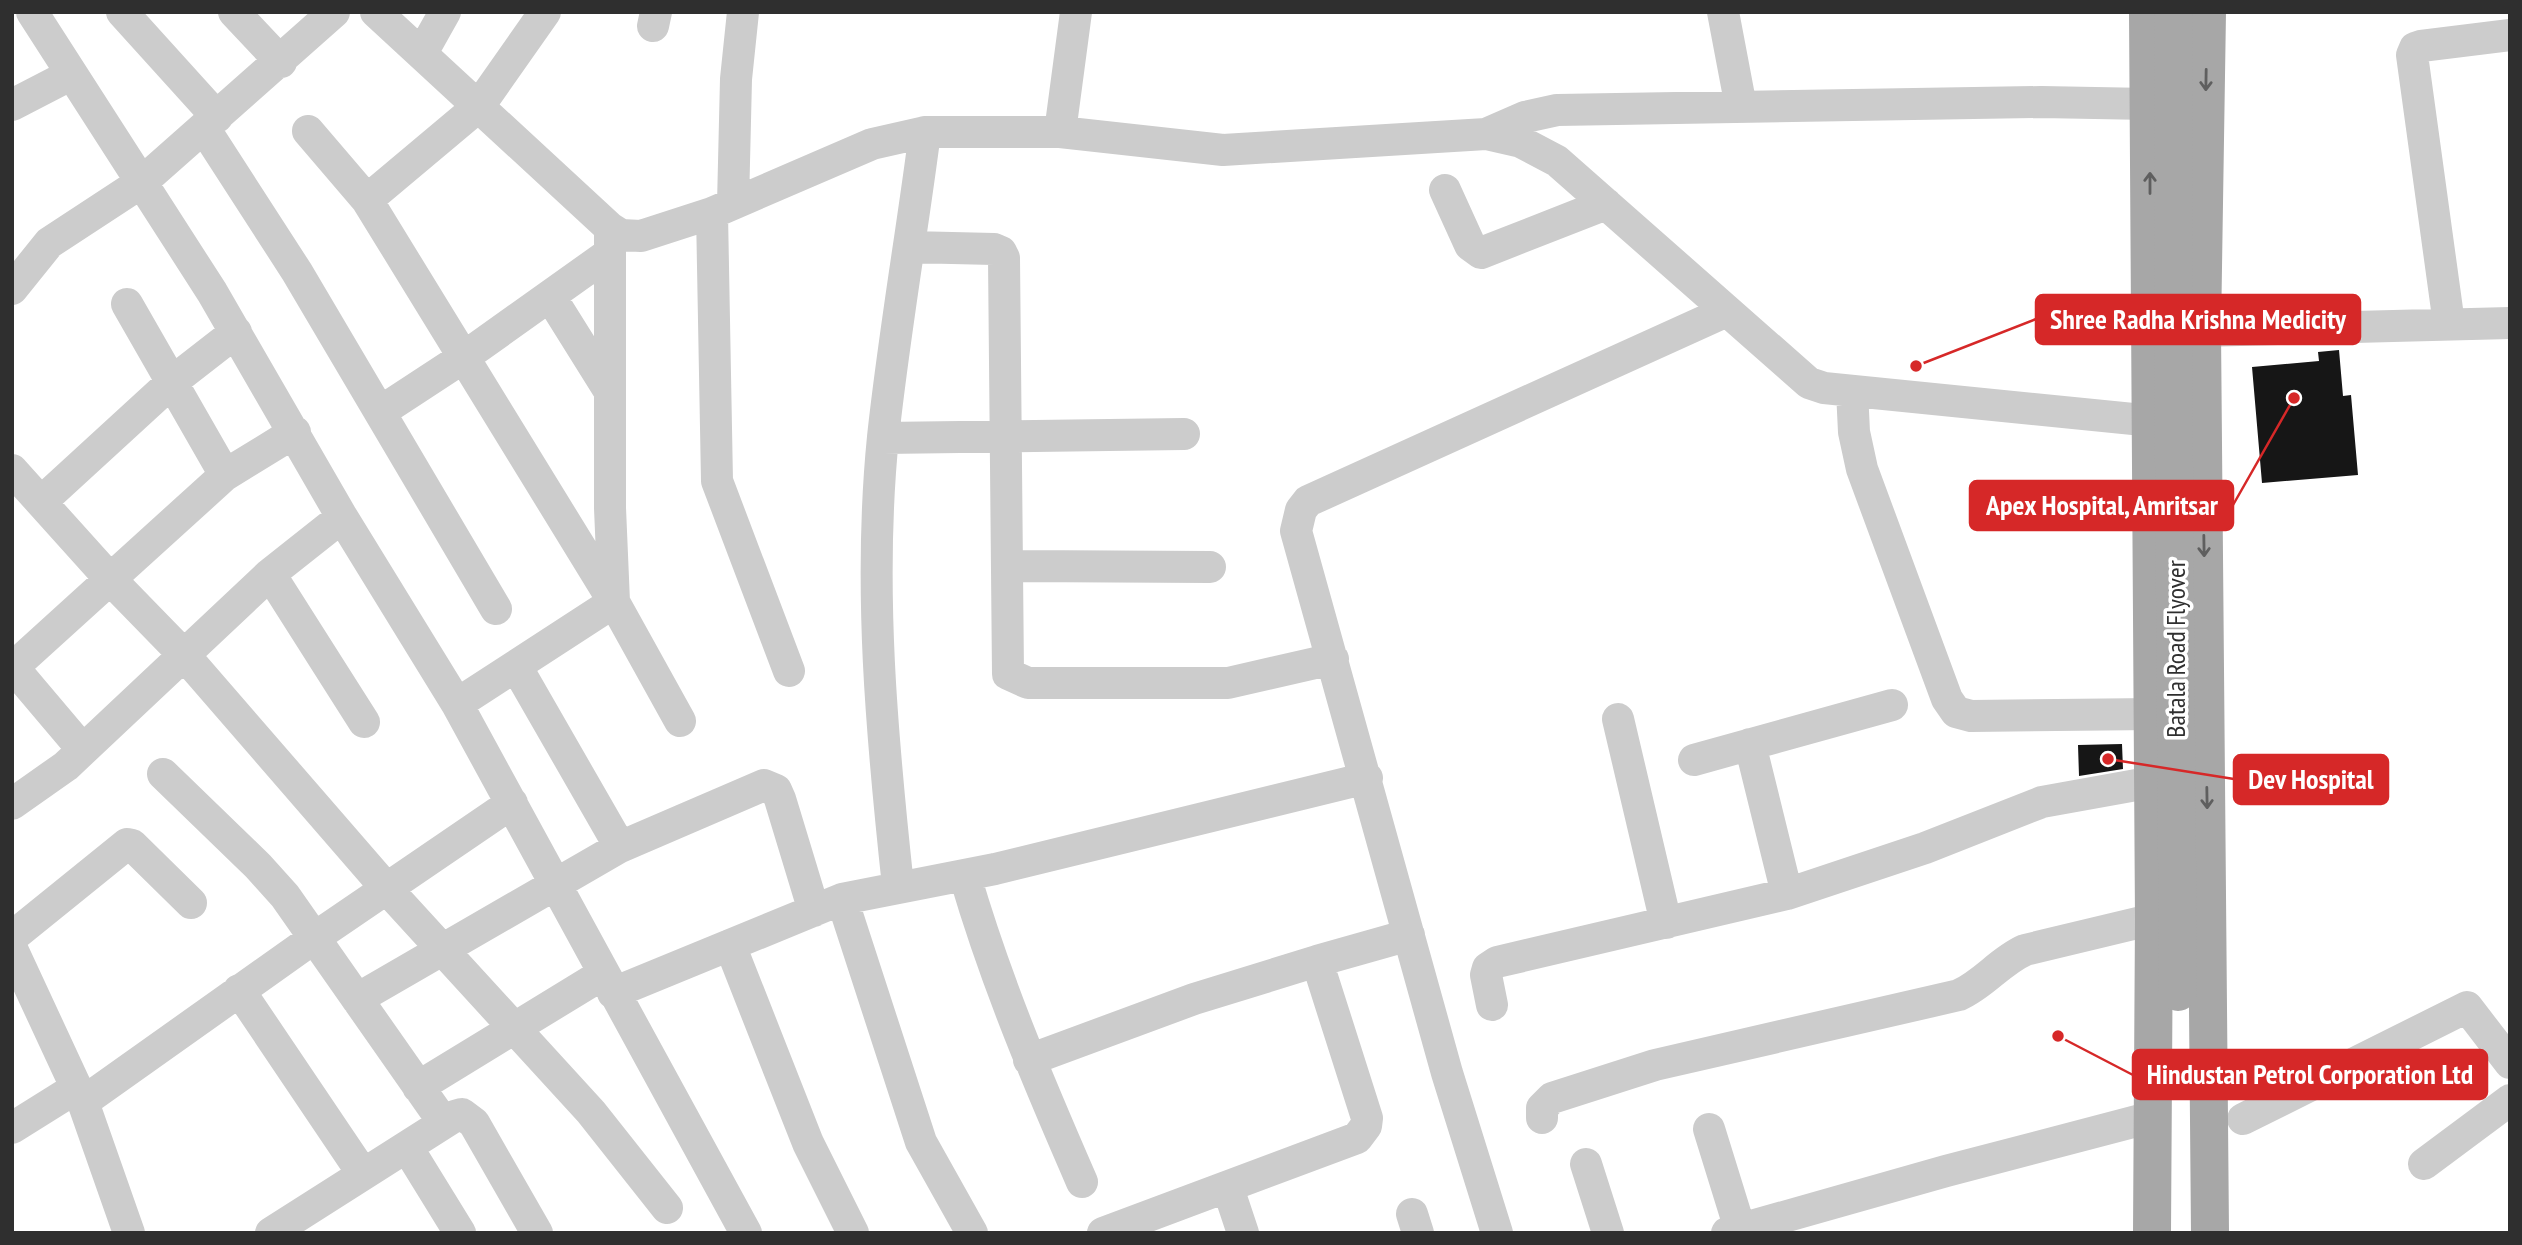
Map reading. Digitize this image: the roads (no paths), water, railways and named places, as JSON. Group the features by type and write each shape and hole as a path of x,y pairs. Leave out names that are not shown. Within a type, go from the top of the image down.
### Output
{"main road":[{"path":"2148,12 2154,919 2152,1233"},
{"name":"Batala Road Flyover","path":"2174,12 2173,345 2178,992 2186,1032 2186,1233"},
{"path":"2207,12 2202,331 2210,1233"},
{"name":"Batala Road Flyover","path":"2167,1233 2167,1035 2178,992"}],"street":[{"path":"32,12 236,332 342,517 457,704 746,1233"},
{"path":"122,12 210,123 496,608"},
{"path":"234,12 281,62"},
{"path":"12,289 49,243 142,182 281,62 334,12"},
{"path":"376,12 479,106 610,240 610,508 614,602"},
{"path":"422,53 445,12"},
{"path":"366,200 479,106 545,12"},
{"path":"743,12 722,209 717,481 789,670"},
{"path":"1060,132 1076,12"},
{"path":"1723,12 1741,107"},
{"path":"2440,325 2412,55 2415,48 2421,46 2510,36"},
{"path":"12,105 70,75"},
{"path":"380,412 550,296 610,240 621,235 641,236 722,209 872,144 925,132 1060,132 1223,150 1486,134 1542,112 2041,102 2149,104"},
{"path":"308,131 366,200 614,602 680,721"},
{"path":"898,886 883,747 878,641 883,438 925,132"},
{"path":"1486,134 1539,150 1606,204 1797,376 1824,388 2150,423 2203,422"},
{"path":"1445,190 1470,245 1481,253 1606,204"},
{"path":"910,247 994,249 1001,252 1004,267 1007,437 1008,674 1021,682 1228,683 1333,659"},
{"path":"550,296 610,393"},
{"path":"127,304 225,475"},
{"path":"1497,1233 1447,1073 1367,778 1296,531 1301,510 1308,501 1727,311"},
{"path":"2202,331 2510,323"},
{"path":"41,502 173,381 236,332"},
{"path":"1852,391 1854,432 1862,469 1947,699 1956,712 1971,716 2153,714"},
{"path":"83,750 17,672 17,666 24,656 225,475 295,432"},
{"path":"883,438 1184,434"},
{"path":"12,470 111,580 186,656 441,950 591,1112 667,1208"},
{"path":"12,804 83,750 271,574 342,517"},
{"path":"1007,566 1210,567"},
{"path":"271,574 364,722"},
{"path":"457,704 614,602"},
{"path":"516,666 620,847"},
{"path":"1694,760 1892,705"},
{"path":"1618,719 1666,923"},
{"path":"1751,744 1787,894"},
{"path":"163,774 273,881 444,1123"},
{"path":"418,1087 513,1029 608,983 730,945 828,905 898,886 965,876 1367,778"},
{"path":"1492,1005 1486,975 1488,968 1497,962 1787,894 1925,848 2042,802 2153,782"},
{"path":"357,999 620,847 756,786 771,786 780,799 828,905 922,1142 972,1233"},
{"path":"12,1128 79,1095 239,990 512,803"},
{"path":"12,937 127,844 132,845 191,903"},
{"path":"965,876 989,957 1028,1060 1083,1182"},
{"path":"1542,1118 1545,1103 1578,1090 1655,1065 1959,995 2025,950 2154,919"},
{"path":"1028,1060 1194,999 1409,935"},
{"path":"730,945 807,1143 852,1233"},
{"path":"12,949 79,1095 129,1233"},
{"path":"1103,1233 1357,1138 1366,1126 1367,1118 1317,961"},
{"path":"239,990 363,1174"},
{"path":"2244,1119 2461,1009 2473,1010 2504,1044"},
{"path":"2424,1164 2510,1100"},
{"path":"271,1233 462,1114 474,1123 537,1233"},
{"path":"1709,1129 1733,1231 2152,1117"},
{"path":"407,1147 460,1233"},
{"path":"1586,1164 1608,1233"},
{"path":"1228,1188 1243,1233"}],"place":[{"name":"Shree Radha Krishna Medicity","path":"1916,366"},
{"name":"Apex Hospital, Amritsar","path":"2294,398"},
{"name":"Dev Hospital","path":"2108,759"},
{"name":"Hindustan Petrol Corporation Ltd","path":"2058,1036"}]}
